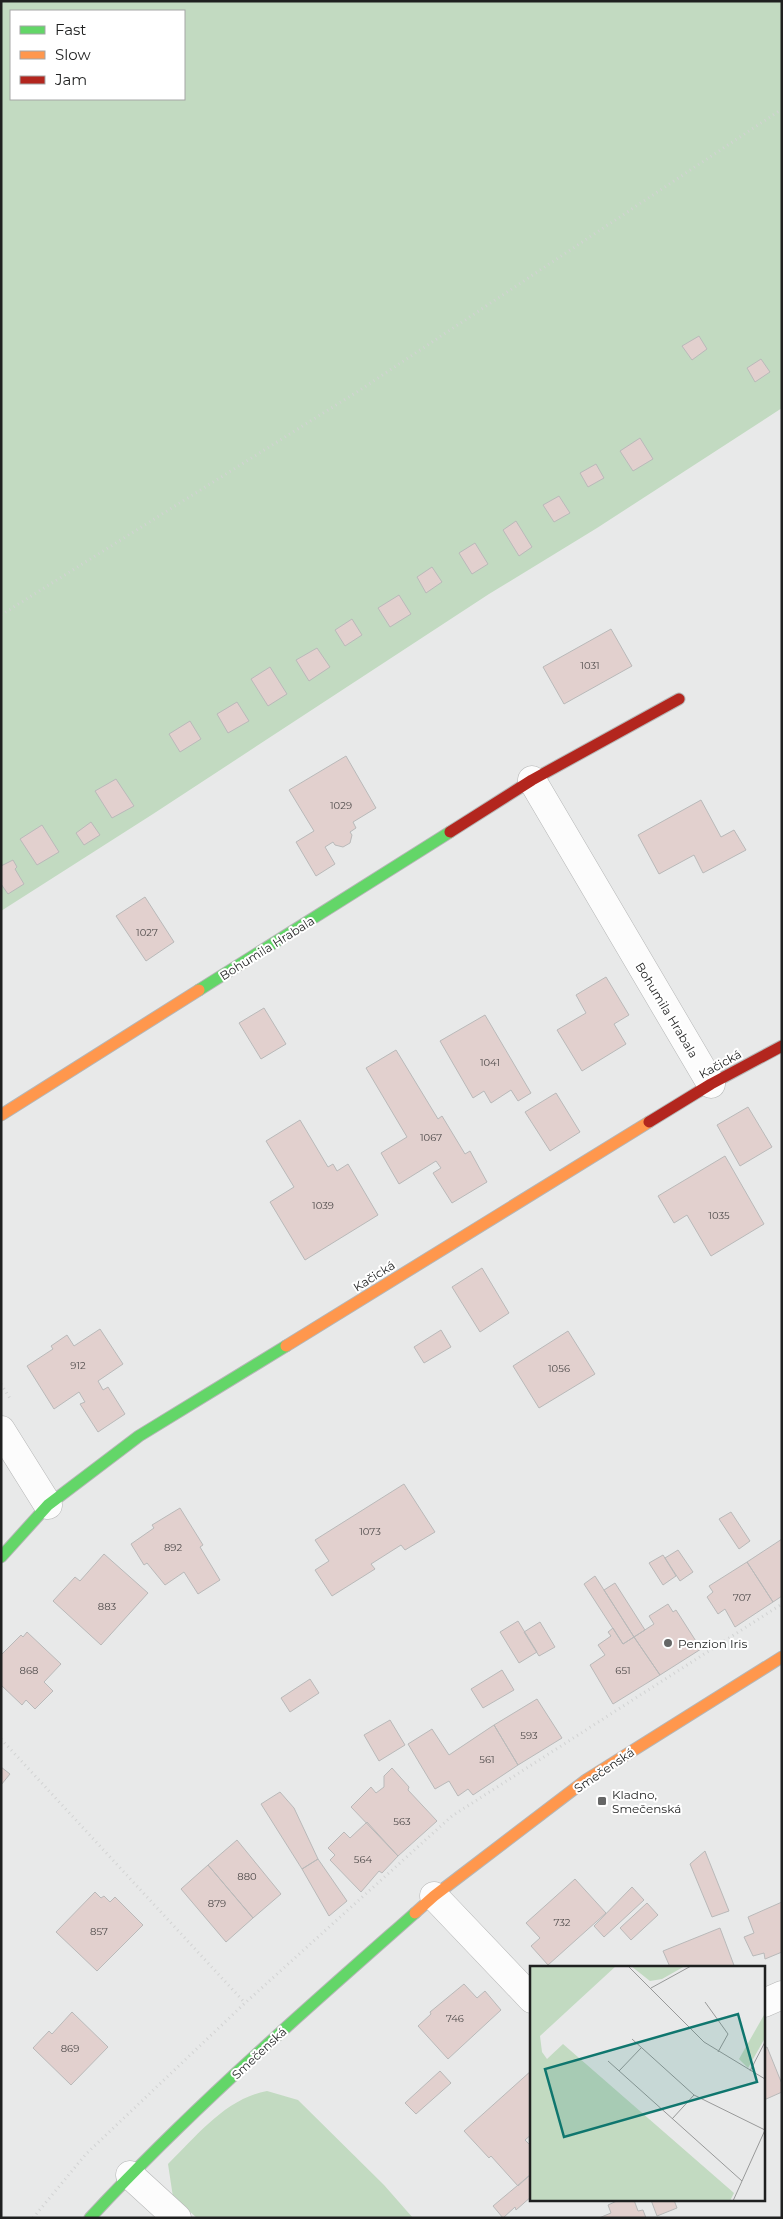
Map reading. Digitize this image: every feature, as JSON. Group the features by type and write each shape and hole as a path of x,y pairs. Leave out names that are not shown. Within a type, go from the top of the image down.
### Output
{"street":[{"name":"Bohumila Hrabala","path":"1,1115 532,780 679,699"},
{"name":"Bohumila Hrabala","path":"532,780 711,1084"},
{"name":"Kačická","path":"1,1557 48,1505 139,1436 711,1084 782,1046"},
{"path":"1,1430 48,1505"},
{"name":"Smečenská","path":"90,2218 130,2174 270,2041 434,1896 586,1780 782,1657"},
{"path":"434,1896 530,1997"},
{"path":"766,2001 782,1995"},
{"path":"130,2174 177,2218"}],"path":[{"path":"1,615 360,390 782,109"},
{"path":"1,1739 244,2003"}],"green space":[{"path":"1,1 782,1 782,408 597,528 489,594 1,911"},
{"path":"267,2091 298,2100 384,2185 413,2218 197,2218 173,2197 168,2164 225,2110 252,2095"}],"building":[{"path":"699,336 707,349 692,360 682,346"},
{"path":"761,359 770,372 755,382 747,368"},
{"path":"640,438 653,459 633,471 620,451"},
{"path":"596,464 604,478 588,487 580,473"},
{"path":"559,496 570,513 554,522 543,505"},
{"path":"516,521 532,547 519,556 503,530"},
{"path":"475,543 488,564 472,574 459,553"},
{"path":"432,567 442,582 426,593 417,577"},
{"path":"399,595 411,614 390,627 378,608"},
{"path":"352,619 362,635 345,646 335,630"},
{"path":"611,629 632,666 564,704 543,667"},
{"path":"317,648 330,667 309,681 296,660"},
{"path":"270,667 287,694 268,706 251,679"},
{"path":"237,702 249,721 228,733 217,714"},
{"path":"190,721 201,739 180,752 169,734"},
{"path":"346,756 376,808 353,822 356,828 350,832 352,835 350,843 343,847 335,845 333,842 325,847 335,864 316,876 296,842 314,831 289,790"},
{"path":"116,779 134,806 112,818 95,791"},
{"path":"701,800 721,837 734,830 746,850 703,873 694,855 659,874 638,835"},
{"path":"91,822 100,835 84,845 76,833"},
{"path":"42,825 59,852 37,865 20,839"},
{"path":"13,860 17,867 15,869 24,884 8,894 1,884 1,866"},
{"path":"145,897 174,942 146,961 116,916"},
{"path":"606,977 629,1015 614,1024 626,1044 582,1071 557,1030 586,1013 576,995"},
{"path":"264,1008 286,1044 261,1059 239,1023"},
{"path":"485,1015 531,1093 518,1101 511,1090 491,1103 484,1091 473,1098 440,1041"},
{"path":"396,1050 438,1119 442,1116 465,1154 470,1151 487,1182 452,1203 433,1173 441,1168 436,1161 399,1184 381,1153 407,1137 366,1068"},
{"path":"556,1093 580,1132 550,1151 525,1112"},
{"path":"748,1107 772,1147 740,1166 717,1125"},
{"path":"300,1120 328,1167 333,1164 337,1171 348,1164 378,1215 305,1260 270,1202 294,1187 266,1141"},
{"path":"725,1156 764,1224 711,1256 687,1215 674,1223 658,1196"},
{"path":"482,1268 509,1313 480,1332 452,1287"},
{"path":"100,1329 123,1364 98,1381 103,1390 108,1387 125,1414 98,1432 80,1404 85,1402 79,1392 54,1409 27,1366 53,1349 51,1346 67,1335 74,1346"},
{"path":"441,1330 451,1347 424,1363 414,1347"},
{"path":"568,1331 595,1374 539,1408 513,1366"},
{"path":"404,1484 435,1532 405,1550 401,1545 371,1564 375,1569 332,1596 315,1570 329,1561 315,1540"},
{"path":"180,1508 203,1545 200,1547 220,1580 198,1594 184,1572 165,1585 147,1563 144,1565 131,1544 154,1528 152,1525"},
{"path":"731,1512 750,1541 739,1549 719,1519"},
{"path":"782,1539 782,1596 773,1602 747,1562"},
{"path":"678,1550 693,1572 680,1581 665,1558"},
{"path":"104,1554 148,1593 101,1645 53,1601 75,1577 80,1581"},
{"path":"663,1555 676,1576 663,1585 649,1563"},
{"path":"747,1562 773,1602 735,1627 725,1609 718,1614 707,1597 713,1592 709,1586"},
{"path":"595,1576 634,1637 623,1644 584,1584"},
{"path":"615,1583 645,1630 634,1637 604,1590"},
{"name":"Penzion Iris","path":"668,1604 673,1612 676,1610 701,1649 660,1675 634,1637 654,1624 649,1616"},
{"path":"518,1621 537,1652 519,1663 500,1632"},
{"path":"540,1622 555,1647 539,1656 524,1632"},
{"path":"613,1628 623,1644 634,1637 660,1675 613,1704 590,1665 605,1655 598,1645 611,1636 608,1632"},
{"path":"27,1632 61,1664 44,1682 53,1691 35,1709 26,1700 22,1705 1,1685 1,1655 21,1635 23,1637"},
{"path":"502,1670 514,1690 483,1708 471,1689"},
{"path":"310,1679 319,1693 290,1712 281,1698"},
{"path":"537,1699 562,1738 518,1765 494,1725"},
{"path":"390,1720 405,1745 379,1761 364,1735"},
{"path":"494,1725 518,1765 473,1795 468,1789 458,1796 449,1781 435,1789 408,1744 432,1729 449,1755"},
{"path":"1,1767 10,1774 1,1785"},
{"path":"392,1768 409,1787 408,1790 437,1821 398,1856 351,1807 371,1787 376,1793 384,1787 384,1776"},
{"path":"280,1792 294,1808 318,1859 302,1869 261,1804"},
{"path":"367,1822 398,1856 382,1873 379,1871 361,1892 330,1860 335,1855 328,1848 344,1832 350,1838"},
{"path":"237,1840 281,1894 253,1918 208,1865"},
{"path":"705,1851 729,1911 712,1917 690,1864"},
{"path":"318,1859 347,1901 329,1916 302,1869"},
{"path":"208,1865 253,1918 226,1942 181,1889"},
{"path":"575,1879 606,1913 548,1965 531,1946 540,1938 526,1923"},
{"path":"632,1887 644,1900 604,1937 594,1926"},
{"path":"95,1892 101,1898 104,1896 110,1902 115,1897 143,1925 97,1971 56,1932"},
{"path":"782,1902 782,1952 765,1959 764,1953 753,1956 744,1937 754,1933 748,1917"},
{"path":"647,1903 658,1915 631,1940 620,1928"},
{"path":"720,1928 734,1966 670,1966 663,1951"},
{"path":"464,1984 477,1998 485,1991 501,2010 448,2059 418,2026 431,2014 430,2012"},
{"path":"72,2012 108,2047 71,2085 33,2048 49,2031 52,2034"},
{"path":"766,2047 782,2084 782,2092 766,2099"},
{"path":"440,2071 451,2083 416,2114 405,2103"},
{"path":"530,2072 530,2136 525,2140 530,2145 530,2175 518,2186 491,2156 489,2158 464,2131"},
{"path":"530,2175 530,2198 516,2210 515,2207 503,2218 493,2206"},
{"path":"615,2202 635,2202 638,2211 643,2210 646,2218 599,2218 611,2213 608,2205"},
{"path":"652,2202 675,2202 677,2208 657,2216"}],"traffic: fast":[{"path":"199,990 450,832"},
{"path":"1,1557 48,1505 139,1436 286,1346"},
{"path":"90,2218 208,2099 415,1913"}],"traffic: slow":[{"path":"1,1115 199,990"},
{"path":"286,1346 649,1122"},
{"path":"415,1913 434,1896 586,1780 782,1657"}],"traffic: jam":[{"path":"450,832 532,780 679,699"},
{"path":"649,1122 711,1084 782,1046"}],"place":[{"name":"Penzion Iris","path":"668,1643"},
{"name":"Kladno, Smečenská","path":"602,1801"}]}
